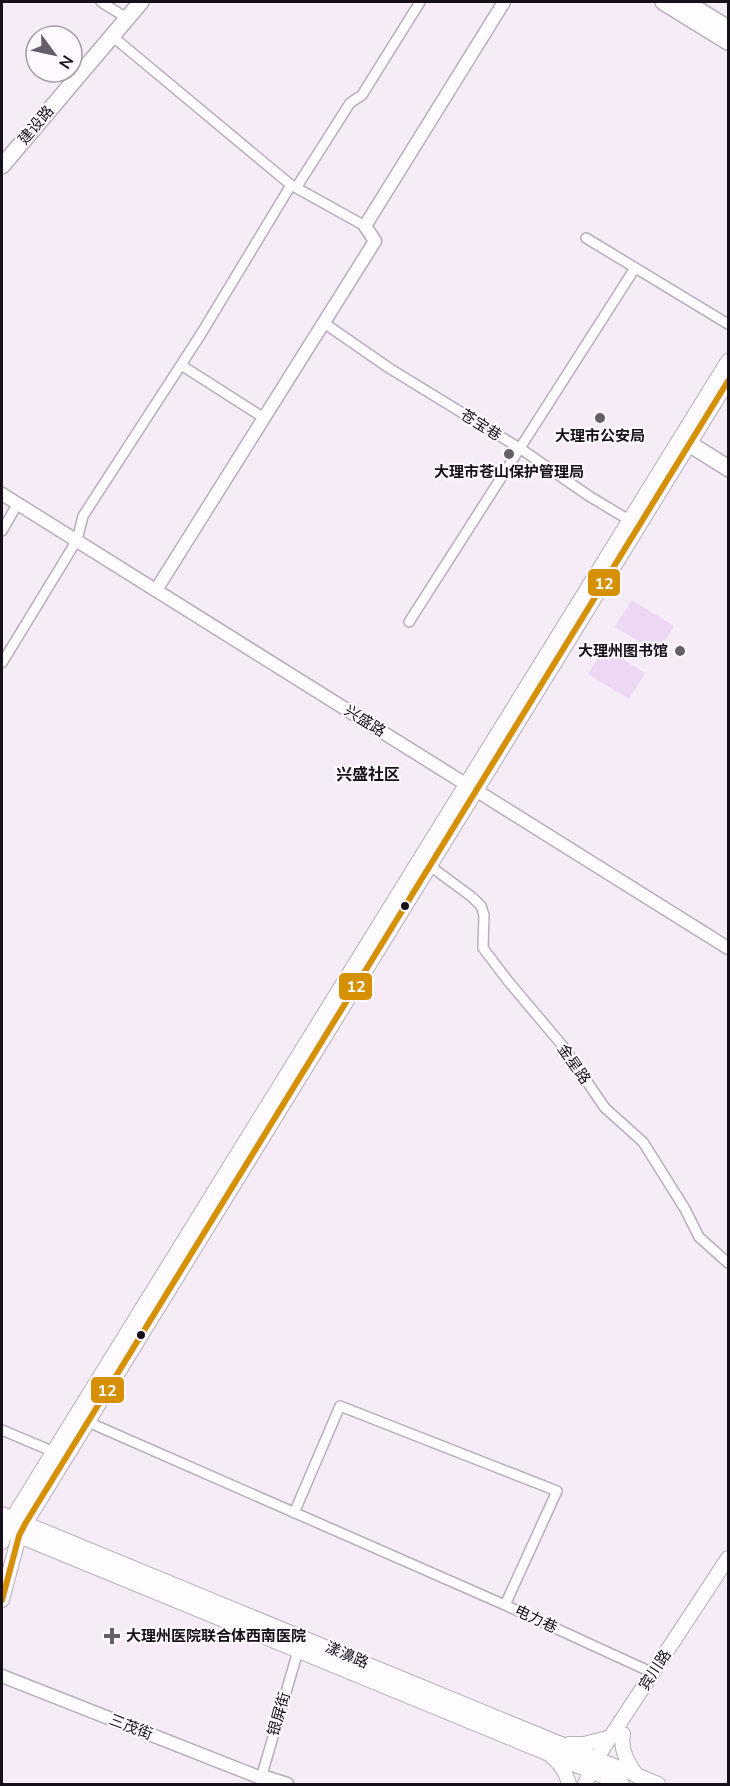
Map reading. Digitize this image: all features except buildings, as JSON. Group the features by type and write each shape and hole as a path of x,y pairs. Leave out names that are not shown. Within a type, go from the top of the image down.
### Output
{"main road":[{"name":"建设路","path":"2,156 134,2"},
{"name":"建设路","path":"2,166 141,2"},
{"path":"663,2 729,42"},
{"path":"686,2 729,28"},
{"path":"2,1600 10,1528 54,1452 472,788 635,523 729,361"},
{"path":"635,523 690,444 729,381"},
{"path":"10,1528 88,1422 430,866 472,788"},
{"name":"漾濞路","path":"10,1528 298,1651 553,1748"},
{"name":"漾濞路","path":"10,1528 303,1637 553,1748 595,1773 622,1785"},
{"name":"宾川路","path":"595,1773 653,1673 729,1558"},
{"name":"宾川路","path":"617,1736 729,1574"},
{"path":"569,1785 553,1748 617,1736 637,1776"},
{"name":"漾濞路","path":"595,1773 637,1776 658,1785"}],"street":[{"path":"102,2 122,15"},
{"path":"2,663 77,540 83,516 293,186 350,103 362,95 420,2"},
{"path":"365,226 419,135 504,2"},
{"path":"112,36 293,186 365,226 375,241 156,590"},
{"path":"586,238 729,324"},
{"path":"410,622 635,268"},
{"name":"苍宝巷","path":"324,322 389,368 521,449 590,496 635,523"},
{"path":"181,365 264,418"},
{"path":"690,444 729,464"},
{"path":"690,444 729,472"},
{"name":"兴盛路","path":"2,494 729,948"},
{"path":"2,531 18,503"},
{"name":"金星路","path":"430,866 481,906 484,915 483,948 562,1044 605,1108 643,1142 685,1209 699,1237 729,1263"},
{"path":"294,1513 340,1406 557,1491 505,1605"},
{"name":"电力巷","path":"88,1422 505,1605 653,1673"},
{"path":"2,1430 54,1452"},
{"name":"银屏街","path":"266,1781 298,1651"},
{"name":"三茂街","path":"2,1676 266,1781 268,1777 287,1785"}],"shaded area":[{"path":"632,600 674,626 658,653 615,627"},
{"path":"604,648 645,673 629,699 588,674"}],"transit line":[{"name":"12","path":"2,1600 19,1536 25,1524 728,381"}],"place":[{"name":"大理市公安局","path":"600,418"},
{"name":"大理市苍山保护管理局","path":"509,454"},
{"name":"大理州图书馆","path":"680,651"},
{"name":"大理州医院联合体西南医院","path":"112,1636"}],"district":[{"name":"兴盛社区","path":"368,774"}]}
